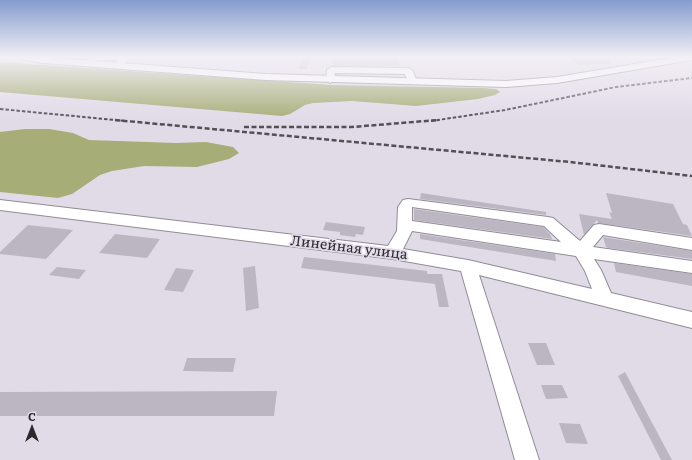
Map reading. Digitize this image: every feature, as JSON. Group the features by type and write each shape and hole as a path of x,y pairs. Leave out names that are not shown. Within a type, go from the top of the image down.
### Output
{"main road":[{"path":"297,78 412,82 532,83 566,78"}],"street":[{"path":"393,253 398,240 404,232 405,208 408,204 415,203 548,222 581,251 593,270 605,299"},
{"name":"Линейная улица","path":"0,205 393,253 468,266 692,320"},
{"path":"404,225 692,267"},
{"path":"581,251 599,229 692,244"},
{"path":"468,266 527,460"}],"green space":[{"path":"0,78 238,78 332,85 485,88 496,89 500,92 495,95 478,99 416,106 352,101 313,103 305,105 290,114 282,116 0,92"},
{"path":"25,129 49,129 73,133 89,140 176,143 206,142 233,147 239,153 229,159 197,167 144,166 112,171 100,175 72,194 58,198 0,192 0,132"}],"building":[{"path":"421,193 546,212 546,215 420,199"},
{"path":"606,193 673,204 683,224 687,225 692,236 598,223 597,220 584,235 579,214 612,219 609,212 612,213"},
{"path":"414,209 543,227 550,234 552,239 414,220"},
{"path":"326,222 365,227 363,235 356,234 355,237 340,235 340,232 323,230"},
{"path":"28,225 73,230 46,259 0,254 0,252"},
{"path":"115,234 160,239 147,258 99,253"},
{"path":"420,234 555,254 556,261 420,239"},
{"path":"603,237 692,251 692,259 609,248 606,247"},
{"path":"304,257 427,271 427,274 442,274 449,307 439,307 435,284 301,268"},
{"path":"614,263 692,274 692,286 616,272"},
{"path":"255,266 259,308 246,311 243,268"},
{"path":"57,267 86,270 79,279 49,275"},
{"path":"176,268 194,270 183,292 164,290"},
{"path":"528,343 546,343 555,365 537,365"},
{"path":"187,358 236,358 233,372 183,371"},
{"path":"625,372 672,460 661,460 618,376"},
{"path":"541,385 562,385 568,398 546,399"},
{"path":"277,391 274,416 0,416 0,392"},
{"path":"559,423 580,424 588,444 566,443"}],"railway":[{"path":"437,120 505,110 616,87 688,78"},
{"path":"0,109 126,121"},
{"path":"115,120 570,162 692,176"},
{"path":"244,127 352,127 437,120"},
{"path":"431,121 437,120"}]}
